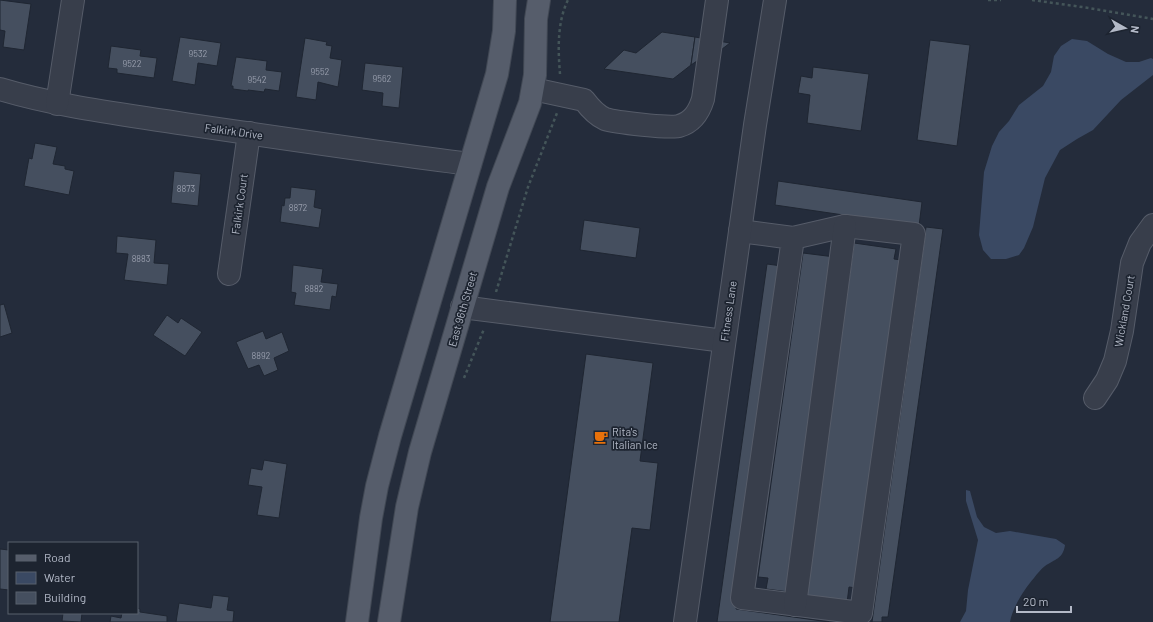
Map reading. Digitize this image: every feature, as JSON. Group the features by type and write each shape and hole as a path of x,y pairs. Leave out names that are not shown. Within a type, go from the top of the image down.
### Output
{"main road":[{"path":"357,622 371,518 380,474 500,59 504,31 505,0"},
{"name":"East 96th Street","path":"389,622 412,483 428,421 498,187 530,103 533,89 536,19 539,0"}],"street":[{"path":"57,104 73,0"},
{"path":"533,89 584,100 591,109 606,119 674,128 686,124 697,114 703,100 717,0"},
{"name":"Fitness Lane","path":"685,622 724,341 775,0"},
{"name":"Falkirk Drive","path":"0,89 57,104 249,134 470,164"},
{"name":"Falkirk Court","path":"229,274 249,134"},
{"name":"Wickland Court","path":"1095,398 1107,380 1115,361 1122,331 1132,263 1140,243 1153,225"},
{"path":"740,231 793,238 845,226 914,234 861,613 742,598 793,238"},
{"path":"795,605 845,226"},
{"path":"462,307 724,341"}],"path":[{"path":"561,80 559,65 560,32 563,13 568,0"},
{"path":"988,0 1001,0"},
{"path":"1032,0 1153,19"},
{"path":"461,384 481,338 528,187 557,113"}],"water":[{"path":"1072,39 1087,41 1108,54 1126,62 1139,62 1151,58 1153,59 1153,75 1121,100 1093,130 1060,150 1045,178 1033,227 1024,248 1019,255 1006,259 991,259 983,250 979,235 984,172 992,146 999,132 1009,121 1019,105 1043,86 1051,72 1054,56 1061,46"},
{"path":"966,490 970,491 977,517 984,527 996,533 1010,531 1056,539 1065,545 1060,556 1045,566 1038,573 1019,598 1010,622 960,622 966,611 968,590 978,540 966,501"}],"building":[{"path":"0,0 31,4 24,50 3,47 5,31 0,30"},
{"path":"662,32 695,37 691,65 673,79 604,69 624,50 636,53"},
{"path":"180,37 221,43 217,66 198,63 195,85 172,81"},
{"path":"695,37 730,43 705,62 697,61 691,65"},
{"path":"305,38 327,42 326,45 332,46 330,58 342,60 338,87 318,82 316,100 296,97"},
{"path":"930,40 970,45 957,146 917,140"},
{"path":"111,46 141,50 140,56 157,58 154,78 117,73 117,69 108,68"},
{"path":"236,57 267,61 266,70 282,72 279,91 265,89 264,92 233,89 233,86 231,86"},
{"path":"365,63 403,67 399,108 382,106 383,93 362,90"},
{"path":"813,67 869,74 861,131 807,123 810,95 798,93 801,76 812,78"},
{"path":"35,143 57,147 53,164 65,166 65,169 74,171 69,195 24,186 29,158 32,159"},
{"path":"174,171 201,174 198,206 171,203"},
{"path":"778,181 922,202 919,226 775,205"},
{"path":"291,187 316,190 314,207 322,209 319,228 280,222 282,205 284,206 285,198 290,198"},
{"path":"584,220 640,228 636,258 580,250"},
{"path":"926,227 943,229 888,617 882,617 882,622 872,622"},
{"path":"117,236 156,240 154,263 169,264 167,285 124,280 128,254 116,253"},
{"path":"854,243 896,249 894,259 902,260 857,588 849,587 847,603 805,597"},
{"path":"803,253 835,257 789,592 766,589 768,578 758,577"},
{"path":"767,264 782,266 736,609 829,622 717,622"},
{"path":"293,265 323,269 321,282 338,284 336,297 332,296 330,310 294,305 296,293 291,292"},
{"path":"4,304 12,333 0,337 0,305"},
{"path":"167,315 178,323 181,318 202,332 185,356 153,335"},
{"path":"263,331 266,339 282,332 289,351 274,358 278,370 264,376 259,365 248,369 236,342"},
{"path":"586,354 653,363 640,461 658,463 650,530 632,528 619,622 550,622"},
{"path":"264,460 287,464 279,518 257,515 262,487 248,485 251,468 262,470"},
{"path":"0,549 8,550 8,590 0,589"},
{"path":"213,595 229,597 227,610 234,611 233,622 176,622 179,603 211,608"},
{"path":"138,608 140,609 140,612 167,616 167,622 110,622 111,616 121,618 122,614 138,614"},
{"path":"63,614 82,614 81,622 62,621"}],"place":[{"name":"Rita's Italian Ice","path":"601,437"}]}
